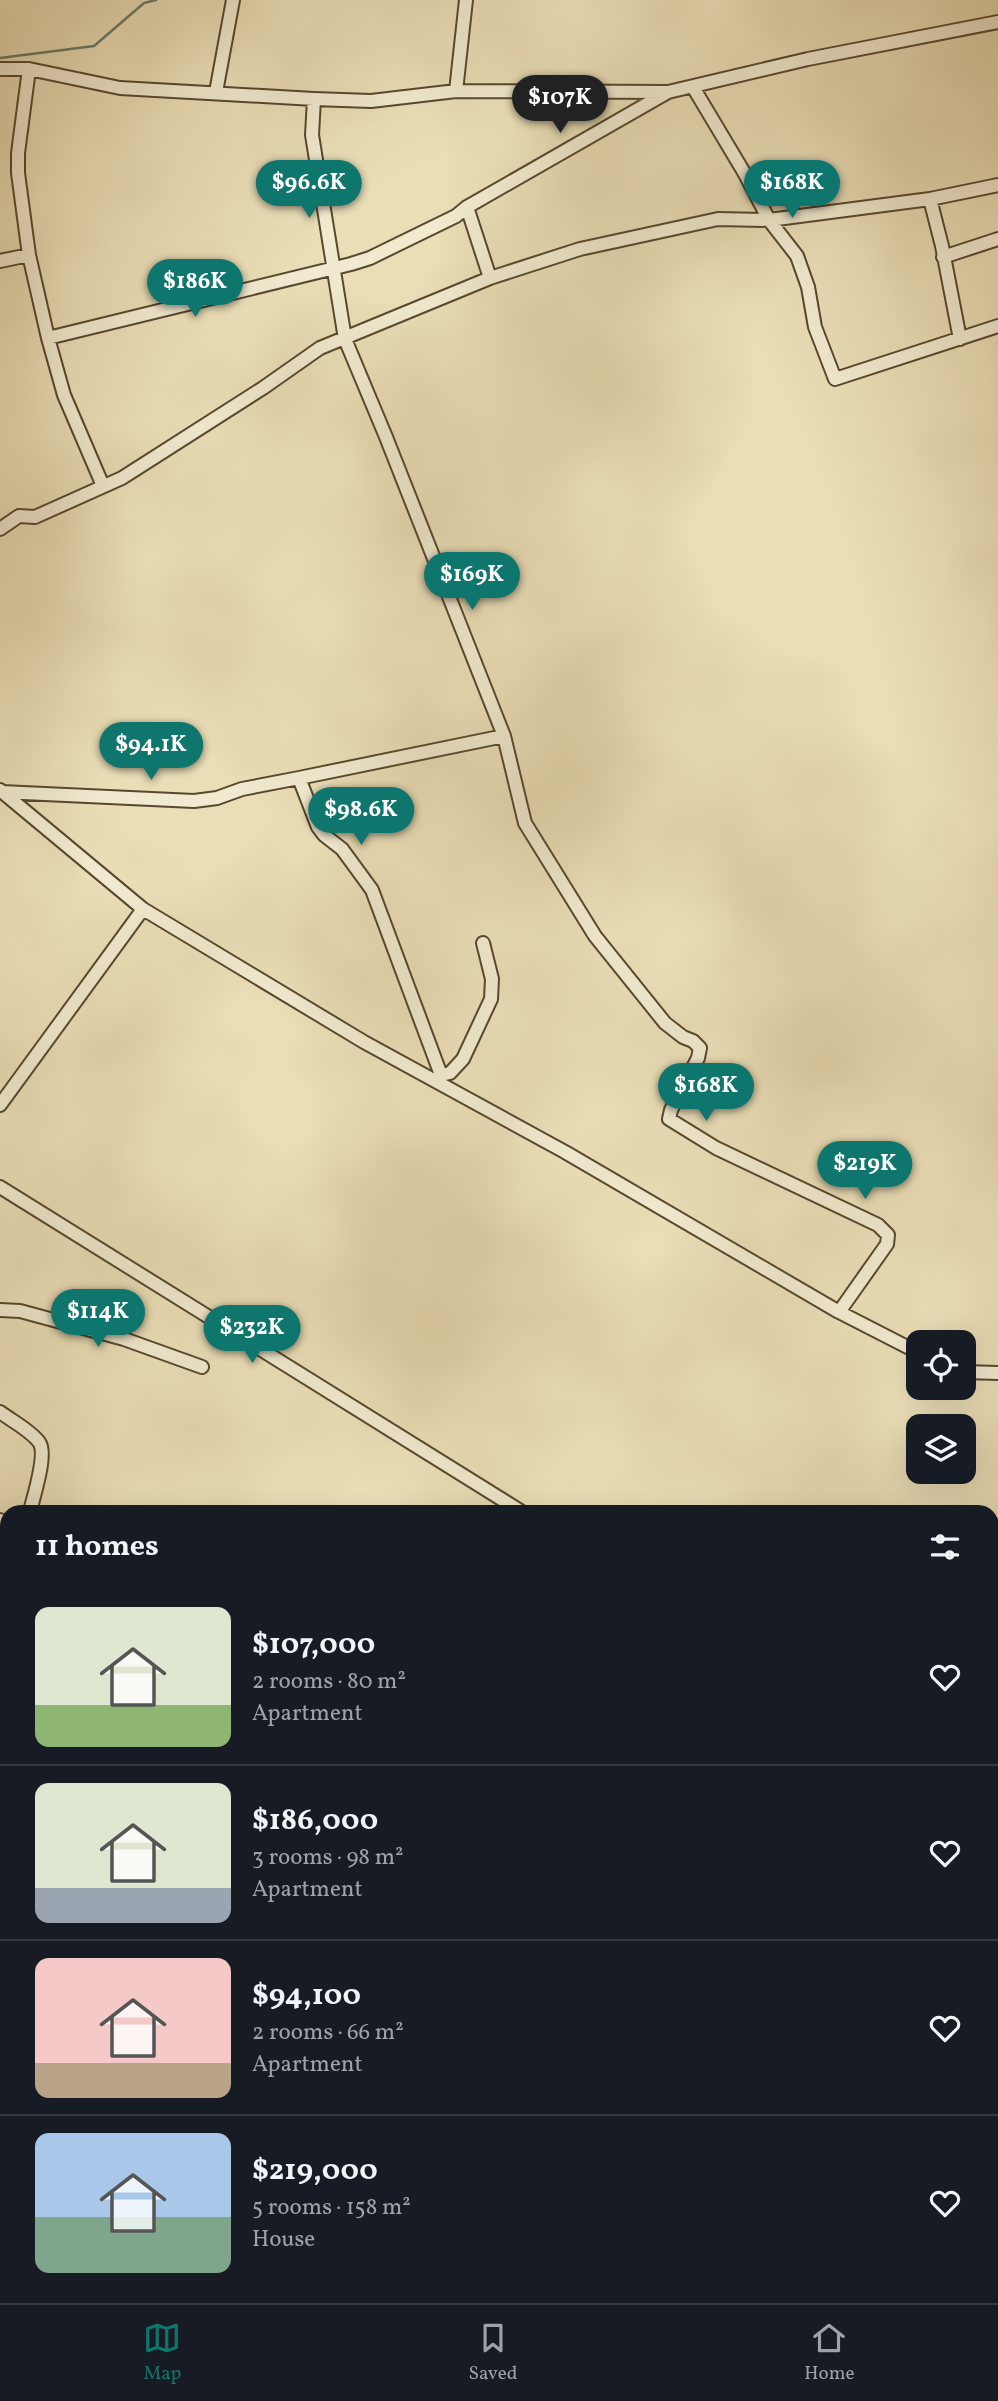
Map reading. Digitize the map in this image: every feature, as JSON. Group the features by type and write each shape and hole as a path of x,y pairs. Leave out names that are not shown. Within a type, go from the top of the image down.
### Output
{"street":[{"path":"216,92 233,0"},
{"path":"456,91 466,1"},
{"path":"0,69 29,69 120,88 371,101 456,91 668,92 808,59 998,22"},
{"path":"29,69 18,153 18,173 29,255 48,338 69,410 103,486"},
{"path":"694,87 769,220 791,245 800,263 808,287 815,327 835,379 998,326"},
{"path":"48,338 370,258 456,216 467,207 668,92"},
{"path":"314,99 312,135 345,339 504,736 525,823 595,936 665,1023 700,1048 698,1058 669,1119 716,1148 878,1226 888,1235 887,1244 839,1312"},
{"path":"0,529 19,516 35,517 122,478 263,388 320,348 491,278 580,249 718,219 769,220 930,199 998,185"},
{"path":"930,199 960,340"},
{"path":"467,207 491,278"},
{"path":"943,257 998,239"},
{"path":"0,261 29,255"},
{"path":"1,791 194,801 504,736"},
{"path":"299,778 318,827 342,849 372,890 440,1079"},
{"path":"1,791 144,909 364,1042 440,1079 839,1312 906,1346"},
{"path":"0,1105 144,909"},
{"path":"440,1079 463,1059 491,999 492,979 483,943"},
{"path":"0,1187 511,1505"},
{"path":"0,1310 20,1311 124,1339 202,1367"},
{"path":"976,1372 998,1373"},
{"path":"0,1412 42,1445 32,1505"}],"waterway":[{"path":"0,58 94,46 144,3 156,0"}]}
